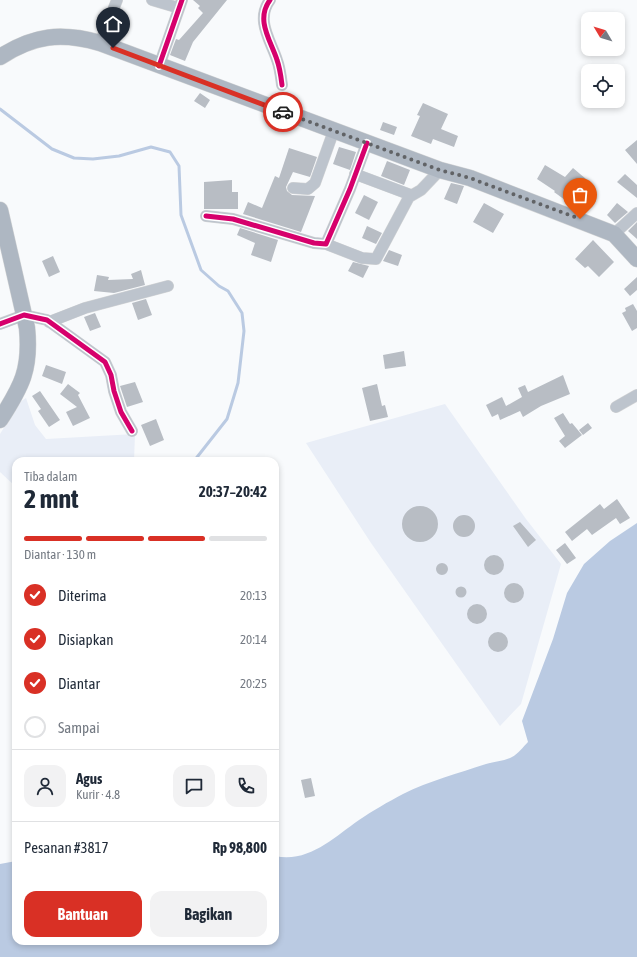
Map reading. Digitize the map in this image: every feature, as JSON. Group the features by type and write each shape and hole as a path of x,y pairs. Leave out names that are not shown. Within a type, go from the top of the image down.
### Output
{"highway":[{"path":"0,57 26,42 49,37 77,37 100,43 440,170 470,178 614,234 637,259"},
{"path":"0,210 24,315 29,346 27,365 20,384 0,420"}],"street":[{"path":"100,43 117,0"},
{"path":"152,0 180,4 159,66"},
{"path":"270,0 266,6 264,25 268,39 277,59 282,85"},
{"path":"293,188 308,189 315,183 334,130"},
{"path":"326,244 367,143"},
{"path":"206,216 233,219 314,244 326,244 362,258 376,259 411,195 421,190 440,170"},
{"path":"355,174 411,195"},
{"path":"614,234 637,213"},
{"path":"49,322 86,308 168,286"},
{"path":"0,324 24,315 49,322 105,362 111,375 118,407 132,431"},
{"path":"616,407 637,395"}],"shaded area":[{"path":"26,398 35,425 46,439 135,434 134,457 12,457 12,483 0,472 0,434 20,402"},
{"path":"445,404 526,519 561,564 521,704 500,726 371,543 306,443"}],"water":[{"path":"637,523 637,957 0,957 0,864 12,862 12,945 279,945 279,856 299,856 310,852 330,841 369,813 403,794 423,785 512,757 528,742 522,721 553,639 567,593 584,564 610,541"}],"building":[{"path":"193,0 227,0 193,42 185,61 170,55 176,39 179,40 203,13 198,8 200,6"},
{"path":"200,93 210,100 205,108 194,101"},
{"path":"423,103 448,114 441,129 458,136 454,147 433,139 431,144 411,136 420,116 417,115"},
{"path":"383,122 397,127 394,135 380,130"},
{"path":"637,140 637,164 625,150"},
{"path":"339,147 356,152 350,170 333,164"},
{"path":"289,148 317,157 310,177 293,172 286,187 287,191 292,195 315,196 301,232 243,214 248,202 262,208 275,176 279,178"},
{"path":"387,161 410,170 404,185 381,176"},
{"path":"545,165 565,177 573,168 586,179 577,190 574,187 565,200 537,179"},
{"path":"625,174 637,185 637,198 617,182"},
{"path":"232,180 232,192 238,192 238,209 204,209 204,182"},
{"path":"451,183 464,186 457,204 444,199"},
{"path":"364,195 378,202 369,220 355,213"},
{"path":"484,203 504,214 493,233 473,222"},
{"path":"617,203 628,212 615,223 607,215"},
{"path":"637,222 637,239 628,231"},
{"path":"367,226 382,233 376,244 362,238"},
{"path":"240,228 278,240 271,262 251,255 255,243 237,235"},
{"path":"593,240 614,262 599,277 588,266 585,268 575,259"},
{"path":"389,250 402,255 398,266 383,261"},
{"path":"53,256 60,272 49,277 42,261"},
{"path":"353,262 369,266 363,278 348,271"},
{"path":"141,270 145,285 114,293 94,291 97,275 109,277 108,280 133,279 131,274"},
{"path":"637,277 637,290 630,296 624,289"},
{"path":"146,299 152,315 138,320 132,303"},
{"path":"633,304 637,311 637,328 632,331 622,313 626,311 625,308"},
{"path":"95,313 101,327 90,331 84,317"},
{"path":"404,351 406,366 385,369 383,355"},
{"path":"46,365 66,372 62,384 42,376"},
{"path":"563,375 570,394 541,406 523,417 520,411 500,420 498,414 492,417 486,405 502,397 506,406 522,397 518,388 525,385 528,392"},
{"path":"135,382 143,402 127,407 120,386"},
{"path":"68,384 80,393 78,395 90,418 73,426 66,412 77,407 60,394"},
{"path":"377,384 382,406 385,405 388,417 370,421 362,388"},
{"path":"40,391 60,420 49,427 38,411 41,409 32,396"},
{"path":"563,413 570,424 572,423 582,435 565,448 559,441 565,436 554,418"},
{"path":"156,419 164,440 150,446 141,425"},
{"path":"588,423 592,428 583,435 579,430"},
{"path":"617,499 630,518 620,524 616,518 592,535 587,529 572,541 565,532 600,504 604,509"},
{"path":"420,506 433,511 438,524 433,537 420,542 407,537 402,524 407,511"},
{"path":"464,515 472,518 475,526 472,534 464,537 456,534 453,526 456,518"},
{"path":"520,522 536,540 528,547 513,526"},
{"path":"565,543 576,558 567,564 556,550"},
{"path":"494,555 501,558 504,565 501,572 494,575 487,572 484,565 487,558"},
{"path":"442,563 446,565 448,569 446,573 442,575 438,573 436,569 438,565"},
{"path":"514,583 521,586 524,593 521,600 514,603 507,600 504,593 507,586"},
{"path":"461,586 465,588 467,592 465,596 461,598 457,596 455,592 457,588"},
{"path":"477,604 484,607 487,614 484,621 477,624 470,621 467,614 470,607"},
{"path":"494,632 502,632 508,638 508,646 502,652 494,652 488,646 488,638"},
{"path":"311,778 315,796 305,798 301,780"}],"waterway":[{"path":"0,109 52,149 74,158 93,159 119,156 151,147 170,152 179,166 181,215 201,270 219,286 228,291 242,313 244,331 238,383 227,419 197,457"}],"cycle path":[{"path":"159,66 182,0"},
{"path":"270,0 264,15 264,23 278,63 282,85"},
{"path":"206,216 233,219 314,243 326,244 350,189 367,143"},
{"path":"0,324 24,315 47,320 105,362 111,375 114,391 121,412 132,431"}],"way so far":[{"path":"283,112 440,170 470,178 580,219"}],"route":[{"path":"113,48 283,112"}]}
